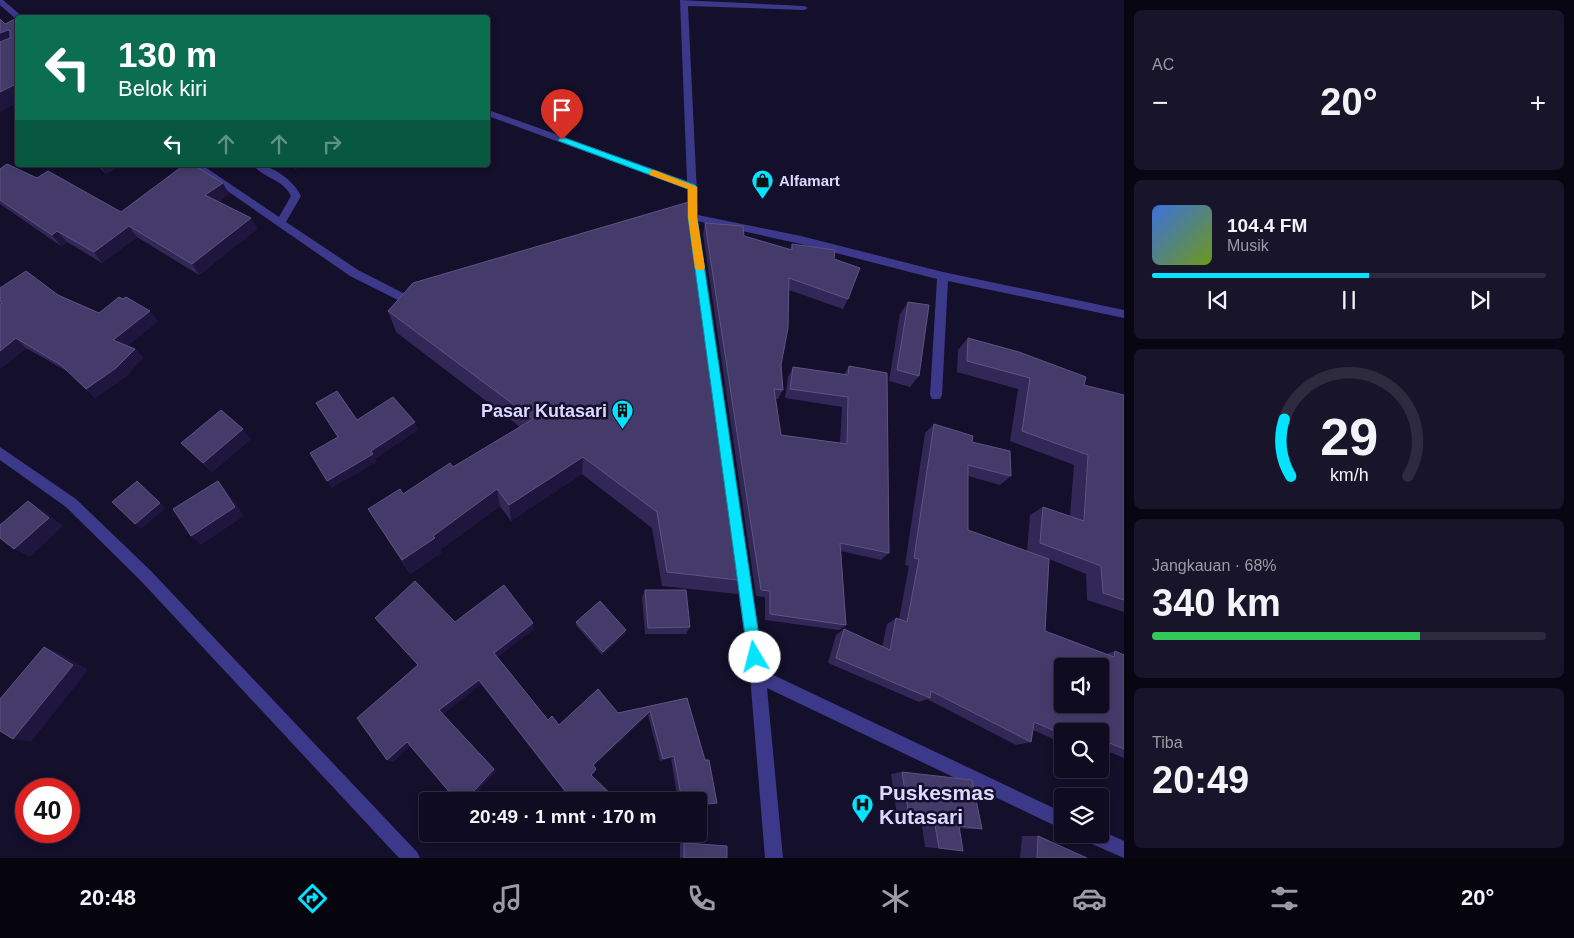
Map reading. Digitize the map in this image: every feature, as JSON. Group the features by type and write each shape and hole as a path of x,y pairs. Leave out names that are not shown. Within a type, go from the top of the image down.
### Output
{"street":[{"path":"0,1 16,15"},
{"path":"696,236 693,217 684,2 804,8"},
{"path":"490,113 692,187"},
{"path":"198,167 354,273 406,299 417,299 426,296"},
{"path":"260,167 289,184 295,190 296,196 280,223"},
{"path":"674,223 693,217 801,240 943,276 1124,314"},
{"path":"936,395 943,276"},
{"path":"0,453 71,503 146,576 411,858"},
{"path":"741,559 758,676 774,858"},
{"path":"758,676 1054,817"},
{"path":"1109,843 1124,850"}],"building":[{"path":"0,19 5,24 15,19 15,84 0,92 0,42 10,38 10,32 8,30 0,33"},
{"path":"7,164 37,178 48,171 121,212 181,167 196,167 223,183 205,195 251,218 192,264 129,226 94,252 57,231 52,235 0,200 0,169"},
{"name":"Pasar Kutasari","path":"692,201 747,581 667,572 657,512 583,457 509,505 497,489 433,536 435,538 402,560 368,509 400,489 403,494 450,463 453,467 533,419 388,311 413,283"},
{"path":"705,223 743,226 744,236 792,250 792,244 835,250 834,259 860,268 848,299 789,278 788,328 781,365 783,390 774,389 781,435 847,444 848,397 790,389 793,367 848,375 849,366 887,373 889,553 840,543 846,625 770,614 770,591 761,590"},
{"path":"26,271 58,295 99,313 119,297 123,299 126,297 150,311 113,340 135,349 116,368 86,389 61,365 16,338 0,351 0,304 2,303 0,301 0,288"},
{"path":"908,302 929,305 919,376 897,370"},
{"path":"968,338 1019,352 1086,377 1084,385 1124,395 1124,600 1103,593 1101,566 1040,543 1043,507 1084,521 1088,455 1022,431 1030,378 967,361"},
{"path":"337,391 357,420 393,397 415,422 371,451 373,454 327,481 310,453 338,437 316,403"},
{"path":"221,410 243,429 203,463 181,443"},
{"path":"934,424 973,436 972,442 1010,451 1011,476 968,465 968,530 1049,559 1045,631 1114,657 1115,651 1124,655 1124,749 1109,743 1109,723 1054,723 1054,731 1034,722 1031,742 931,691 930,698 836,658 844,629 890,650 896,618 907,622 919,559 914,558"},
{"path":"137,481 160,503 135,524 112,502"},
{"path":"218,481 235,507 191,536 173,509"},
{"path":"28,501 49,518 14,549 0,538 0,525"},
{"path":"415,581 455,622 504,585 533,623 494,653 548,720 552,716 559,725 598,689 618,713 687,698 705,760 709,760 717,803 707,804 707,792 680,792 674,756 663,759 650,711 593,765 596,769 591,775 609,792 566,792 479,680 439,710 494,769 473,792 449,792 407,742 387,760 357,718 418,665 375,618"},
{"path":"645,590 686,590 690,627 648,628"},
{"path":"600,601 626,630 603,652 576,622"},
{"path":"44,647 73,665 13,739 0,731 0,699"},
{"path":"902,772 972,780 982,829 959,826 963,851 939,848 935,825 910,822"},
{"path":"1038,836 1087,858 1037,858"},
{"path":"684,843 727,846 727,858 684,858"}],"slow traffic":[{"path":"654,173 692,187 693,217 700,268"}],"place":[{"name":"Alfamart","path":"763,199"},
{"name":"Pasar Kutasari","path":"623,430"},
{"name":"Puskesmas Kutasari","path":"863,823"}],"route":[{"path":"562,140 692,187 693,217 755,657"}]}
